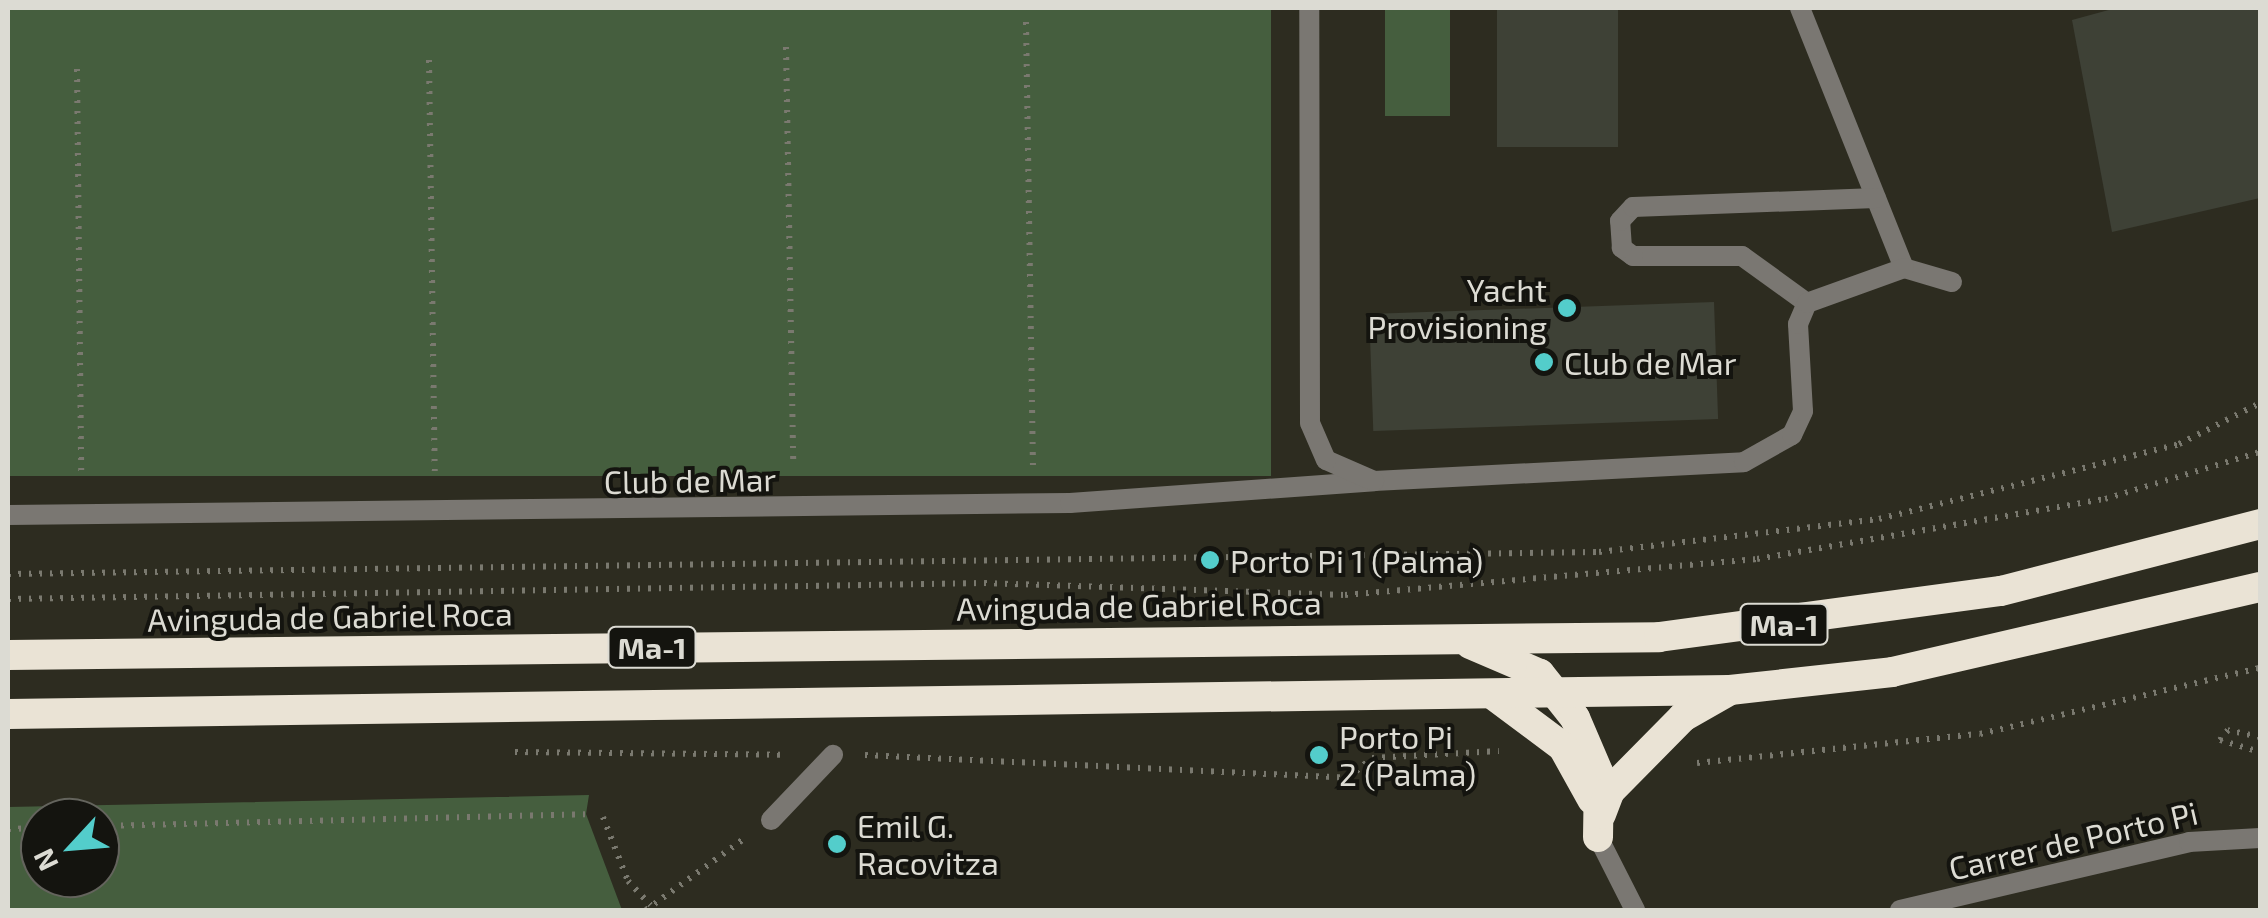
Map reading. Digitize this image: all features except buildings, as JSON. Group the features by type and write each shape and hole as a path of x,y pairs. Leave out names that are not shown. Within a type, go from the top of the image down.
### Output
{"highway":[{"name":"Avinguda de Gabriel Roca","path":"8,654 1430,635 1659,637 1835,618 2001,591 2260,524"},
{"name":"Ma-1","path":"8,714 1730,690 1892,672 2260,587"},
{"path":"1430,635 1500,650 1556,695 1600,774 1598,836"},
{"path":"1598,836 1610,791 1683,717 1730,690"},
{"path":"1492,695 1563,747 1593,802 1598,836"}],"street":[{"name":"Club de Mar","path":"1308,8 1310,423 1326,460 1374,481"},
{"path":"1800,8 1904,268"},
{"path":"1876,198 1633,207 1620,221 1622,248 1633,256 1742,256 1807,303 1904,268 1952,282"},
{"name":"Club de Mar","path":"8,515 1050,503 1744,462 1792,435 1802,411 1798,324 1807,303"},
{"path":"771,820 833,755"},
{"path":"1598,836 1635,910"},
{"name":"Carrer de Porto Pi","path":"1900,910 2189,842 2260,838"}],"path":[{"path":"1026,22 1033,464"},
{"path":"786,47 793,467"},
{"path":"429,60 435,471"},
{"path":"77,69 81,475"},
{"path":"8,574 1600,552 1879,519 2180,444 2260,403"},
{"path":"8,599 966,584 1345,595 1758,559 2105,499 2260,452"},
{"path":"1682,770 1711,757 1980,734 2260,668"},
{"path":"2260,737 2228,730 2220,740 2260,752"},
{"path":"120,826 586,814"},
{"path":"603,818 628,880 648,908 771,820"}],"shaded area":[{"path":"8,8 1271,8 1271,476 8,476"},
{"path":"1385,8 1450,8 1450,116 1385,116"},
{"path":"589,795 586,814 622,910 8,910 8,807 20,807 20,898 120,898 120,805"}],"place":[{"name":"Yacht Provisioning","path":"1567,308"},
{"name":"Club de Mar","path":"1544,362"},
{"name":"Porto Pi 1 (Palma)","path":"1210,560"},
{"name":"Porto Pi 2 (Palma)","path":"1319,755"},
{"name":"Emil G. Racovitza","path":"837,844"}]}
